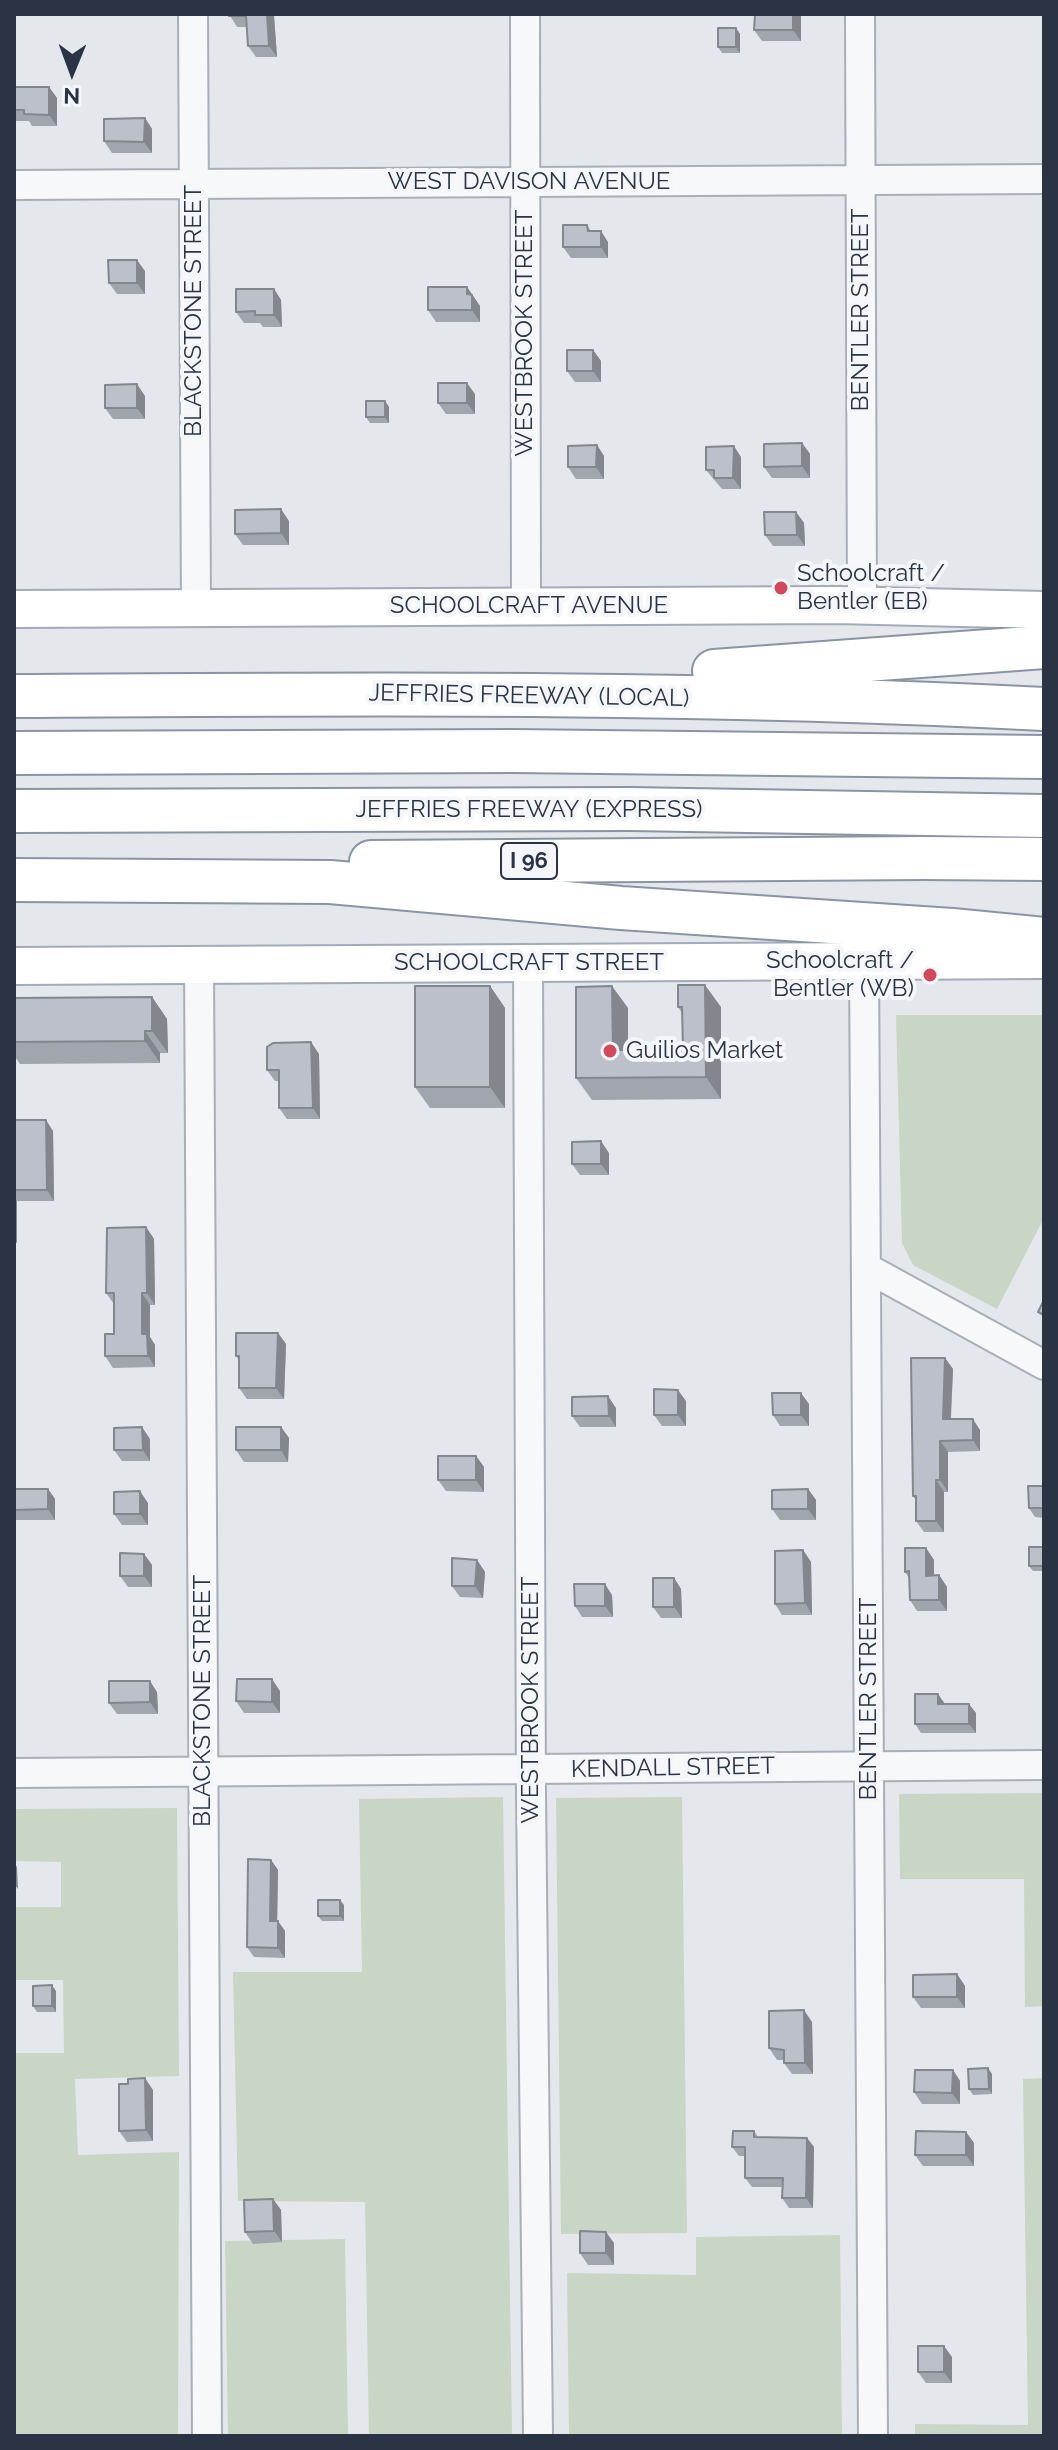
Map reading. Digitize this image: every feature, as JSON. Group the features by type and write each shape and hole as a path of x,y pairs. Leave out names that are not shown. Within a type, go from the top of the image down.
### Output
{"highway":[{"path":"297,694 438,682 767,669 1044,647"},
{"name":"JEFFRIES FREEWAY (LOCAL)","path":"14,696 463,694 828,699 1044,709"},
{"path":"14,753 512,751 1044,757"},
{"name":"JEFFRIES FREEWAY (EXPRESS)","path":"14,811 630,809 1044,816"},
{"name":"I 96","path":"14,865 1044,859"},
{"path":"14,880 330,882 621,908 1044,939"}],"main road":[{"name":"SCHOOLCRAFT AVENUE","path":"14,609 862,605 1044,610"},
{"name":"SCHOOLCRAFT STREET","path":"14,966 1044,960"}],"street":[{"name":"BLACKSTONE STREET","path":"193,14 196,608"},
{"name":"WESTBROOK STREET","path":"525,14 526,605"},
{"name":"BENTLER STREET","path":"860,14 862,605"},
{"name":"WEST DAVISON AVENUE","path":"14,185 1044,179"},
{"name":"BENTLER STREET","path":"864,961 873,2436"},
{"name":"WESTBROOK STREET","path":"528,963 531,1770 538,2436"},
{"name":"BLACKSTONE STREET","path":"199,965 207,2436"},
{"path":"867,1268 1044,1365"},
{"name":"KENDALL STREET","path":"14,1773 1044,1765"}],"green space":[{"path":"896,1015 1044,1015 1044,1218 997,1309 913,1265 902,1243"},
{"path":"1044,1793 1044,2006 1025,2007 1024,1879 900,1879 899,1794"},
{"path":"503,1797 512,2436 369,2436 365,2202 238,2201 233,1972 362,1972 359,1799"},
{"path":"682,1797 687,2233 561,2234 556,1798"},
{"path":"177,1808 179,2076 75,2079 78,2155 179,2152 178,2436 14,2436 14,2053 64,2053 63,1980 14,1980 14,1907 61,1907 61,1862 14,1861 14,1809"},
{"path":"1044,2078 1044,2436 915,2436 915,2424 1028,2425 1023,2079"},
{"path":"840,2235 842,2436 569,2436 567,2273 696,2275 696,2237"},
{"path":"345,2239 348,2436 228,2436 225,2241"}],"building":[{"path":"229,14 267,14 269,46 248,46 246,16"},
{"path":"755,14 793,14 793,30 754,30"},
{"path":"718,28 736,28 736,47 718,47"},
{"path":"14,87 49,87 49,115 24,114 24,110 14,110"},
{"path":"145,118 144,142 104,141 104,119"},
{"path":"563,225 587,225 588,231 601,231 601,247 563,247"},
{"path":"108,260 137,260 137,283 109,283"},
{"path":"428,287 467,287 467,294 472,295 472,310 428,310"},
{"path":"236,289 274,289 274,315 255,315 255,311 236,312"},
{"path":"567,350 593,350 593,371 567,371"},
{"path":"438,383 467,383 467,403 438,403"},
{"path":"137,384 137,408 105,408 105,385"},
{"path":"366,401 385,401 385,417 366,417"},
{"path":"802,443 802,466 764,467 764,444"},
{"path":"597,445 596,467 568,467 568,446"},
{"path":"734,446 733,478 714,478 714,470 706,470 706,447"},
{"path":"281,509 281,533 235,534 235,510"},
{"path":"764,512 796,512 797,535 765,535"},
{"path":"678,985 705,985 706,1077 576,1078 576,987 612,986 613,1050 683,1050"},
{"path":"415,986 490,986 490,1087 415,1087"},
{"path":"152,997 152,1031 145,1031 145,1041 14,1042 14,998"},
{"path":"311,1042 313,1108 279,1108 279,1070 267,1070 267,1047 273,1043"},
{"path":"14,1120 46,1120 47,1190 14,1190"},
{"path":"601,1141 601,1164 572,1164 572,1142"},
{"path":"146,1227 147,1293 142,1293 142,1334 147,1334 148,1356 105,1356 105,1334 114,1334 114,1293 106,1293 107,1228"},
{"path":"1044,1300 1044,1315 1038,1312"},
{"path":"236,1333 278,1333 276,1388 239,1388"},
{"path":"911,1358 945,1358 943,1419 973,1419 973,1440 940,1441 936,1521 916,1521"},
{"path":"654,1389 678,1390 678,1415 654,1415"},
{"path":"772,1393 801,1393 801,1415 773,1415"},
{"path":"608,1396 609,1416 572,1416 572,1397"},
{"path":"142,1427 143,1450 114,1450 114,1428"},
{"path":"236,1427 281,1427 281,1450 236,1450"},
{"path":"438,1456 476,1456 476,1480 438,1480"},
{"path":"1028,1486 1044,1486 1044,1508 1029,1508"},
{"path":"14,1489 48,1489 48,1509 14,1510"},
{"path":"808,1489 808,1509 772,1509 772,1490"},
{"path":"140,1491 140,1514 114,1514 114,1492"},
{"path":"1029,1547 1044,1547 1044,1566 1029,1566"},
{"path":"905,1548 926,1548 926,1576 939,1575 939,1600 910,1600"},
{"path":"803,1550 805,1603 775,1604 775,1551"},
{"path":"120,1553 144,1554 144,1576 120,1576"},
{"path":"452,1558 477,1560 475,1586 452,1586"},
{"path":"653,1578 674,1578 674,1607 653,1607"},
{"path":"574,1584 605,1584 605,1606 575,1606"},
{"path":"237,1679 272,1679 272,1702 236,1701"},
{"path":"109,1681 150,1681 150,1702 109,1703"},
{"path":"915,1694 938,1694 938,1704 969,1704 969,1724 915,1724"},
{"path":"248,1859 271,1860 270,1921 278,1921 278,1948 247,1947"},
{"path":"318,1900 340,1900 340,1916 318,1916"},
{"path":"957,1974 957,1997 913,1997 913,1975"},
{"path":"52,1985 52,2006 33,2006 33,1986"},
{"path":"804,2010 805,2063 784,2063 784,2050 769,2048 769,2011"},
{"path":"988,2068 989,2089 969,2089 968,2069"},
{"path":"915,2070 953,2070 952,2093 914,2092"},
{"path":"145,2078 146,2130 119,2131 119,2084 128,2084 128,2079"},
{"path":"733,2131 754,2131 754,2137 807,2138 806,2198 782,2198 783,2178 745,2178 745,2147 732,2147"},
{"path":"916,2131 966,2132 966,2155 915,2155"},
{"path":"273,2199 274,2231 245,2232 244,2200"},
{"path":"580,2231 606,2232 606,2253 580,2253"},
{"path":"918,2346 944,2346 944,2372 918,2372"}],"place":[{"name":"Schoolcraft / Bentler (EB)","path":"781,588"},
{"name":"Schoolcraft / Bentler (WB)","path":"930,975"},
{"name":"Guilios Market","path":"610,1051"}]}
